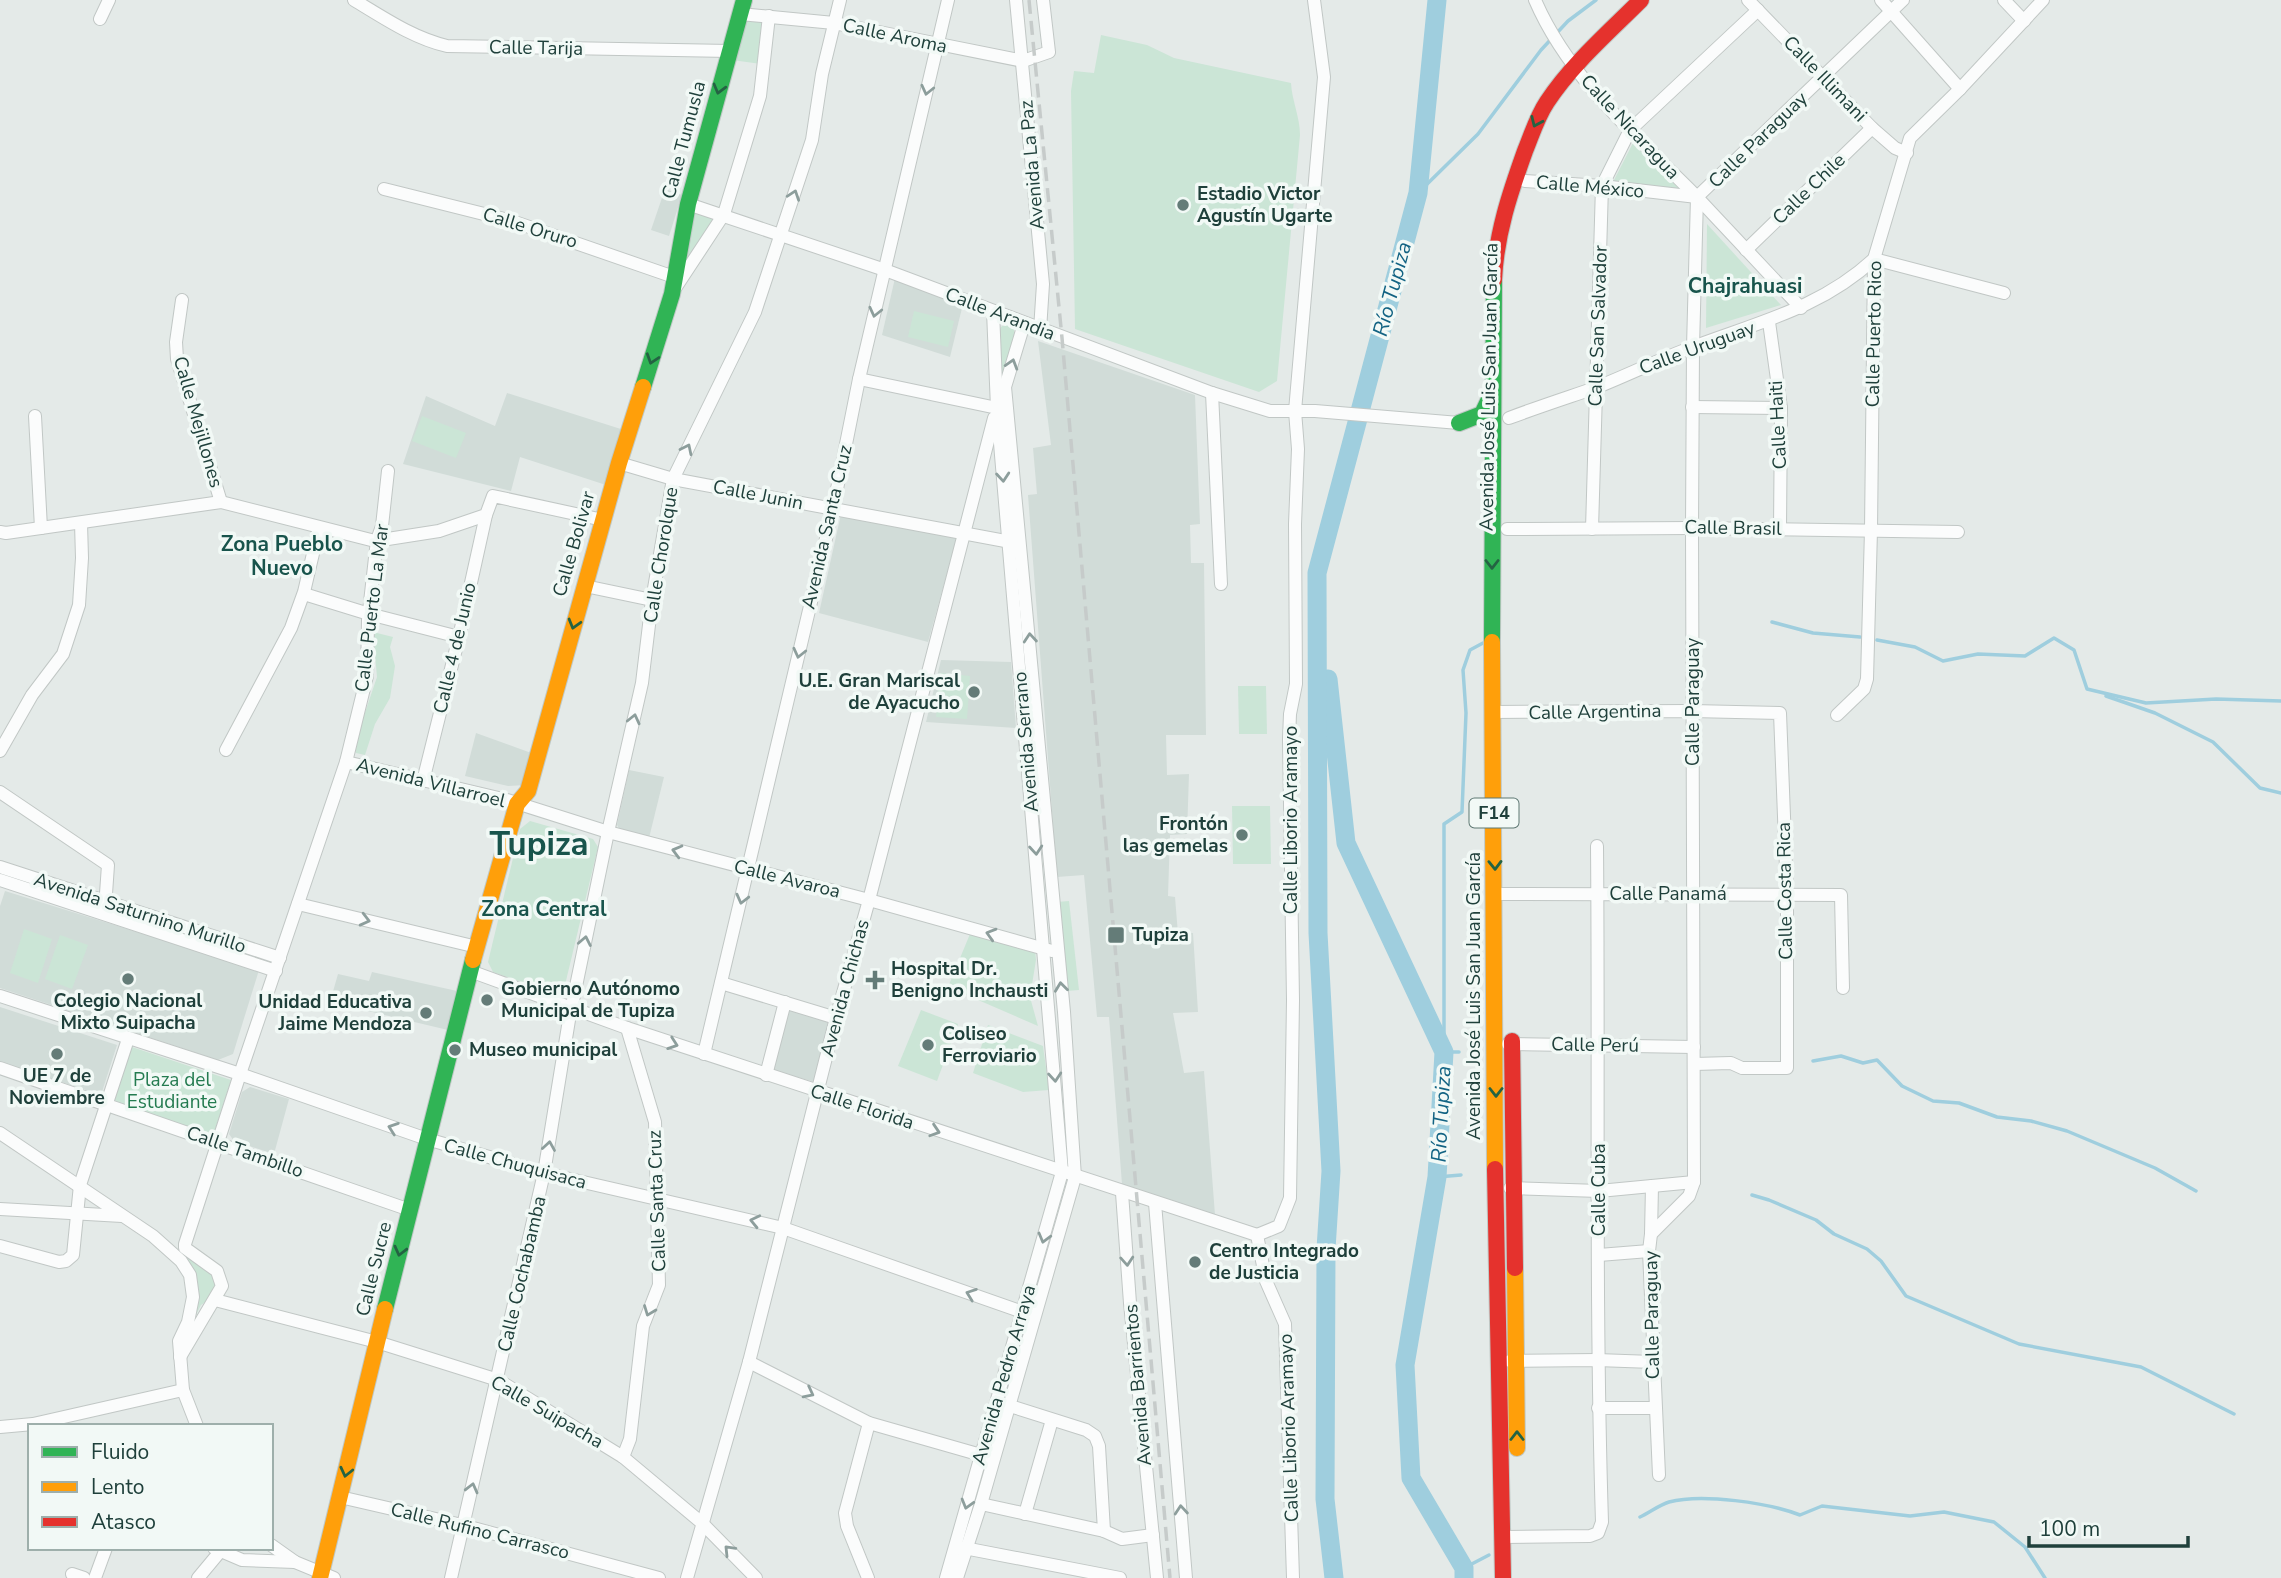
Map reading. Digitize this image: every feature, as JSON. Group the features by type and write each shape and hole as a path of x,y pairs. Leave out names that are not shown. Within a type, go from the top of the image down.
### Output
{"main road":[{"path":"1576,67 1641,0"},
{"name":"Calle Tumusla","path":"673,286 688,204 742,7"},
{"name":"Avenida José Luis San Juan García","path":"1509,810 1500,712 1507,529 1509,257 1514,218 1525,181 1576,67"},
{"name":"Avenida José Luis San Juan García","path":"1503,1578 1510,1536 1517,1361 1494,459 1494,276 1499,235 1508,197 1538,117 1548,100 1576,67"},
{"name":"Calle Bolivar","path":"477,947 517,804 528,791 619,463 673,286"},
{"path":"1459,423 1481,417 1488,408 1495,383"},
{"path":"1459,423 1481,432 1489,443 1494,459"},
{"name":"Calle Sucre","path":"325,1577 340,1497 377,1342 477,947"},
{"name":"Avenida José Luis San Juan García","path":"1507,1040 1495,1188 1499,1361 1510,1536 1517,1578"}],"street":[{"path":"100,19 109,0"},
{"name":"Calle Tarija","path":"354,0 405,30 447,46 730,51"},
{"name":"Calle Chorolque","path":"572,1008 642,682 652,600 673,479 755,312 812,140 822,74 840,0"},
{"name":"Avenida Santa Cruz","path":"704,1054 833,509 859,379 948,0"},
{"name":"Avenida La Paz","path":"1016,0 1042,284 1040,330"},
{"name":"Calle Aroma","path":"742,7 769,16 834,23 1023,61 1049,52 1043,0"},
{"name":"Calle Liborio Aramayo","path":"1293,1578 1285,1324 1266,1281 1257,1235 1279,1226 1290,1198 1293,1000 1289,739 1290,714 1296,684 1295,524 1298,449 1295,411 1324,77 1314,0"},
{"path":"1538,6 1551,0"},
{"name":"Calle Illimani","path":"1748,0 1872,128 1895,148 1907,153"},
{"path":"1881,0 1960,89"},
{"name":"Calle Paraguay","path":"1658,1475 1651,1234 1689,1196 1694,1182 1692,407 1697,197 1903,0"},
{"path":"2004,0 2024,21"},
{"name":"Calle Puerto Rico","path":"1837,715 1864,689 1867,679 1874,259 1910,138 2043,0"},
{"name":"Calle Nicaragua","path":"1538,6 1557,44 1630,130 1801,308"},
{"path":"1630,130 1758,10"},
{"path":"673,286 724,214 761,96 769,16"},
{"name":"Calle Chile","path":"1746,250 1872,128"},
{"name":"Calle San Salvador","path":"1592,529 1602,186 1630,130"},
{"name":"Calle México","path":"1525,181 1602,186 1697,197"},
{"name":"Calle Oruro","path":"384,189 512,221 673,286"},
{"name":"Calle Arandia","path":"688,204 780,233 1212,393 1270,411 1315,411 1459,423"},
{"path":"1874,259 2004,293"},
{"name":"Calle Uruguay","path":"1509,418 1596,387 1693,347 1769,322 1801,308 1852,279 1874,259"},
{"name":"Calle Mejillones","path":"182,300 176,342 177,359 221,502"},
{"name":"Avenida Serrano","path":"993,311 1051,951 1062,1172"},
{"name":"Calle Haiti","path":"1769,322 1782,408 1780,529"},
{"name":"Avenida Serrano","path":"1002,408 1005,387 1024,324"},
{"path":"859,379 1002,408"},
{"path":"1212,393 1221,584"},
{"path":"1692,407 1782,408"},
{"name":"Avenida Chichas","path":"687,1578 749,1362 835,1018 869,900 964,534 1002,408"},
{"path":"35,416 41,528"},
{"name":"Calle Junin","path":"619,463 673,479 1015,543"},
{"name":"Calle Puerto La Mar","path":"215,1300 222,1286 217,1272 185,1248 185,1244 346,762 367,677 369,614 388,471"},
{"path":"0,532 221,502 377,540 439,531 486,515 493,496 603,520"},
{"name":"Calle 4 de Junio","path":"423,781 486,515"},
{"path":"0,751 32,695 63,654 79,605 81,523"},
{"path":"226,750 291,628 304,594 319,528"},
{"name":"Calle Brasil","path":"1507,529 1692,528 1958,532"},
{"path":"584,586 652,600"},
{"path":"304,594 459,637"},
{"name":"Calle Argentina","path":"1500,712 1780,713"},
{"name":"Calle Costa Rica","path":"1694,1064 1731,1063 1742,1068 1787,1068 1787,894 1780,713"},
{"name":"Avenida Villarroel","path":"346,762 517,804"},
{"path":"0,792 108,865 105,909"},
{"name":"Calle Avaroa","path":"517,804 608,832 1051,951"},
{"name":"Calle Cuba","path":"1510,1536 1590,1536 1598,1533 1602,1522 1597,1360 1597,846"},
{"name":"Avenida Saturnino Murillo","path":"1,876 278,964"},
{"name":"Calle Panamá","path":"1506,894 1841,895 1843,988"},
{"path":"298,904 477,947"},
{"name":"Avenida Serrano","path":"1051,951 1064,1012 1075,1177"},
{"name":"Calle Florida","path":"470,971 704,1054 1257,1235"},
{"path":"722,983 835,1018"},
{"name":"Calle Chuquisaca","path":"0,996 240,1074 427,1139 544,1173 783,1228 1029,1314"},
{"path":"766,1074 785,1003"},
{"name":"Calle Cochabamba","path":"451,1578 544,1173 572,1008"},
{"name":"Calle Santa Cruz","path":"623,1457 630,1439 643,1326 659,1285 654,1122 627,1028"},
{"path":"0,1246 59,1262 66,1261 73,1255 80,1185 128,1039"},
{"name":"Calle Perú","path":"1507,1040 1694,1047"},
{"name":"Calle Tambillo","path":"0,1068 410,1210"},
{"path":"0,1133 153,1236 181,1261 191,1275 193,1297 188,1322 179,1341 183,1390 196,1424"},
{"name":"Avenida Pedro Arraya","path":"946,1578 981,1504 987,1456 1010,1406 1062,1172"},
{"name":"Avenida Pedro Arraya","path":"957,1578 960,1547 1029,1314 1075,1177"},
{"path":"1495,1188 1599,1191 1694,1182"},
{"path":"1651,1234 1652,1186"},
{"name":"Avenida Barrientos","path":"1122,1193 1157,1578"},
{"name":"Avenida Barrientos","path":"1155,1203 1186,1578"},
{"path":"0,1209 123,1216"},
{"path":"1598,1255 1650,1251"},
{"path":"180,1357 202,1317 215,1300"},
{"name":"Calle Suipacha","path":"215,1300 377,1342 498,1380 623,1457 702,1523 755,1578"},
{"path":"1499,1361 1653,1362"},
{"path":"749,1362 869,1423 987,1456"},
{"path":"33,1424 183,1390"},
{"path":"1010,1406 1086,1430 1095,1436 1099,1446 1104,1531"},
{"path":"1598,1408 1655,1408"},
{"path":"1025,1514 1052,1420"},
{"path":"868,1578 847,1526 845,1513 869,1423"},
{"path":"0,1427 28,1424"},
{"name":"Calle Rufino Carrasco","path":"340,1497 462,1525 660,1578"},
{"path":"981,1504 1104,1531 1122,1539 1153,1535"},
{"path":"273,1546 295,1562 325,1577"},
{"path":"960,1547 1120,1578"},
{"path":"95,1578 105,1550"},
{"path":"198,1578 218,1550"},
{"path":"221,1550 242,1560 295,1562"}],"shaded area":[{"path":"665,189 682,195 669,236 651,230"},
{"path":"895,278 963,304 950,357 882,335"},
{"path":"1038,341 1195,395 1200,524 1190,525 1191,563 1204,563 1206,735 1166,735 1167,775 1189,774 1187,834 1170,835 1168,896 1175,897 1178,934 1193,933 1198,1012 1173,1013 1184,1073 1204,1071 1215,1215 1122,1184 1109,1017 1097,1017 1084,875 1057,877 1028,495 1037,494 1033,448 1051,445"},
{"path":"507,393 624,430 606,485 520,457 511,491 403,464 426,396 495,426"},
{"path":"841,514 957,537 928,642 819,613"},
{"name":"U.E. Gran Mariscal de Ayacucho","path":"941,660 1011,662 1016,728 926,722"},
{"path":"476,733 534,754 526,785 508,786 465,776"},
{"path":"629,770 664,777 649,838 620,830 617,825"},
{"name":"Colegio Nacional Mixto Suipacha","path":"5,891 259,970 233,1054 218,1060 0,988 0,906"},
{"path":"372,972 457,991 448,1030 330,1002 338,974 369,981"},
{"name":"UE 7 de Noviembre","path":"0,1007 117,1045 101,1095 0,1062"},
{"path":"785,1008 831,1022 815,1082 768,1069"},
{"path":"250,1087 289,1099 274,1154 234,1141 229,1134 242,1092"}],"green space":[{"path":"742,17 766,19 761,64 732,60"},
{"name":"Estadio Victor Agustín Ugarte","path":"1101,35 1147,45 1174,58 1291,83 1300,135 1277,381 1259,392 1075,329 1071,91 1074,71 1094,73"},
{"path":"1634,141 1685,192 1613,182"},
{"path":"690,208 719,217 675,284"},
{"path":"1707,224 1781,305 1706,328"},
{"path":"914,311 954,321 948,347 908,337"},
{"path":"1009,325 1014,330 1015,338 1002,377 996,334 1002,326"},
{"path":"422,416 466,433 456,458 412,441"},
{"path":"373,632 393,637 390,647 395,666 390,698 375,724 365,755 356,753 353,748 377,677"},
{"path":"940,673 970,676 967,719 936,717"},
{"path":"1238,686 1266,686 1267,734 1239,734"},
{"path":"1232,806 1270,806 1271,864 1233,864"},
{"path":"530,821 593,839 598,847 565,985 552,993 493,972 488,962 520,829"},
{"path":"1069,901 1079,990 1067,991 1057,902"},
{"path":"24,929 52,939 38,983 10,973"},
{"path":"970,934 1035,950 1030,997 1038,1026 948,987"},
{"path":"60,935 88,945 72,989 45,979"},
{"name":"Coliseo Ferroviario","path":"921,1010 958,1024 937,1081 898,1066"},
{"path":"988,1025 1043,1046 1049,1090 1023,1092 973,1073"},
{"name":"Plaza del Estudiante","path":"132,1047 231,1080 213,1136 113,1102"},
{"path":"172,1248 205,1267 217,1281 211,1298 201,1305 186,1341 196,1303"}],"waterway":[{"name":"Río Tupiza","path":"1334,1578 1325,1499 1326,1249 1331,1171 1318,933 1317,573 1418,193 1437,0"},
{"path":"1418,193 1478,134 1541,50 1568,21 1596,0"},
{"path":"1772,622 1813,633 1860,637"},
{"path":"1877,640 1915,647 1943,661 1978,654 2025,656 2054,638 2074,650 2087,689 2146,703 2216,699 2281,701"},
{"path":"1459,1052 1444,1052 1444,824 1462,812 1466,713 1463,670 1470,650 1483,643"},
{"name":"Río Tupiza","path":"1328,679 1346,843 1444,1052 1437,1177 1405,1365 1411,1478 1464,1568 1464,1578"},
{"path":"2106,696 2155,713 2213,742 2260,788 2281,793"},
{"path":"1813,1061 1841,1056 1863,1063 1877,1060 1902,1086 1933,1101 1959,1103 1997,1117 2031,1121 2067,1131 2155,1168 2196,1191"},
{"path":"1437,1177 1461,1175"},
{"path":"1752,1195 1816,1220 1834,1234 1867,1249 1881,1261 1906,1296 2019,1344 2141,1367 2234,1414"},
{"path":"1640,1517 1669,1502 1683,1499 1754,1503 1800,1515 1822,1506 1910,1516 1944,1512 1994,1522 2025,1547 2045,1578"},
{"path":"1464,1568 1489,1555"}],"railway":[{"path":"1029,0 1062,338 1170,1578"}],"traffic: fast":[{"path":"643,387 672,294 688,204 744,0"},
{"path":"1492,642 1494,280"},
{"path":"1459,423 1482,414 1492,393"},
{"path":"385,1309 473,960"}],"traffic: slow":[{"path":"473,960 517,804 528,791 619,463 643,387"},
{"path":"1492,642 1495,1169"},
{"path":"1515,1268 1517,1448"},
{"path":"320,1578 385,1309"}],"traffic: jam":[{"path":"1494,280 1505,214 1540,114 1579,61 1641,0"},
{"path":"1512,1041 1515,1268"},
{"path":"1495,1169 1503,1578"}],"place":[{"name":"Estadio Victor Agustín Ugarte","path":"1183,205"},
{"name":"U.E. Gran Mariscal de Ayacucho","path":"974,692"},
{"name":"Frontón las gemelas","path":"1242,835"},
{"name":"Tupiza","path":"1116,935"},
{"name":"Colegio Nacional Mixto Suipacha","path":"128,979"},
{"name":"Hospital Dr. Benigno Inchausti","path":"875,980"},
{"name":"Gobierno Autónomo Municipal de Tupiza","path":"487,1000"},
{"name":"Unidad Educativa Jaime Mendoza","path":"426,1013"},
{"name":"Coliseo Ferroviario","path":"928,1045"},
{"name":"Museo municipal","path":"455,1050"},
{"name":"UE 7 de Noviembre","path":"57,1054"},
{"name":"Centro Integrado de Justicia","path":"1195,1262"}],"district":[{"name":"Chajrahuasi","path":"1745,286"},
{"name":"Zona Pueblo Nuevo","path":"282,556"},
{"name":"Tupiza","path":"539,844"},
{"name":"Zona Central","path":"544,909"}]}
